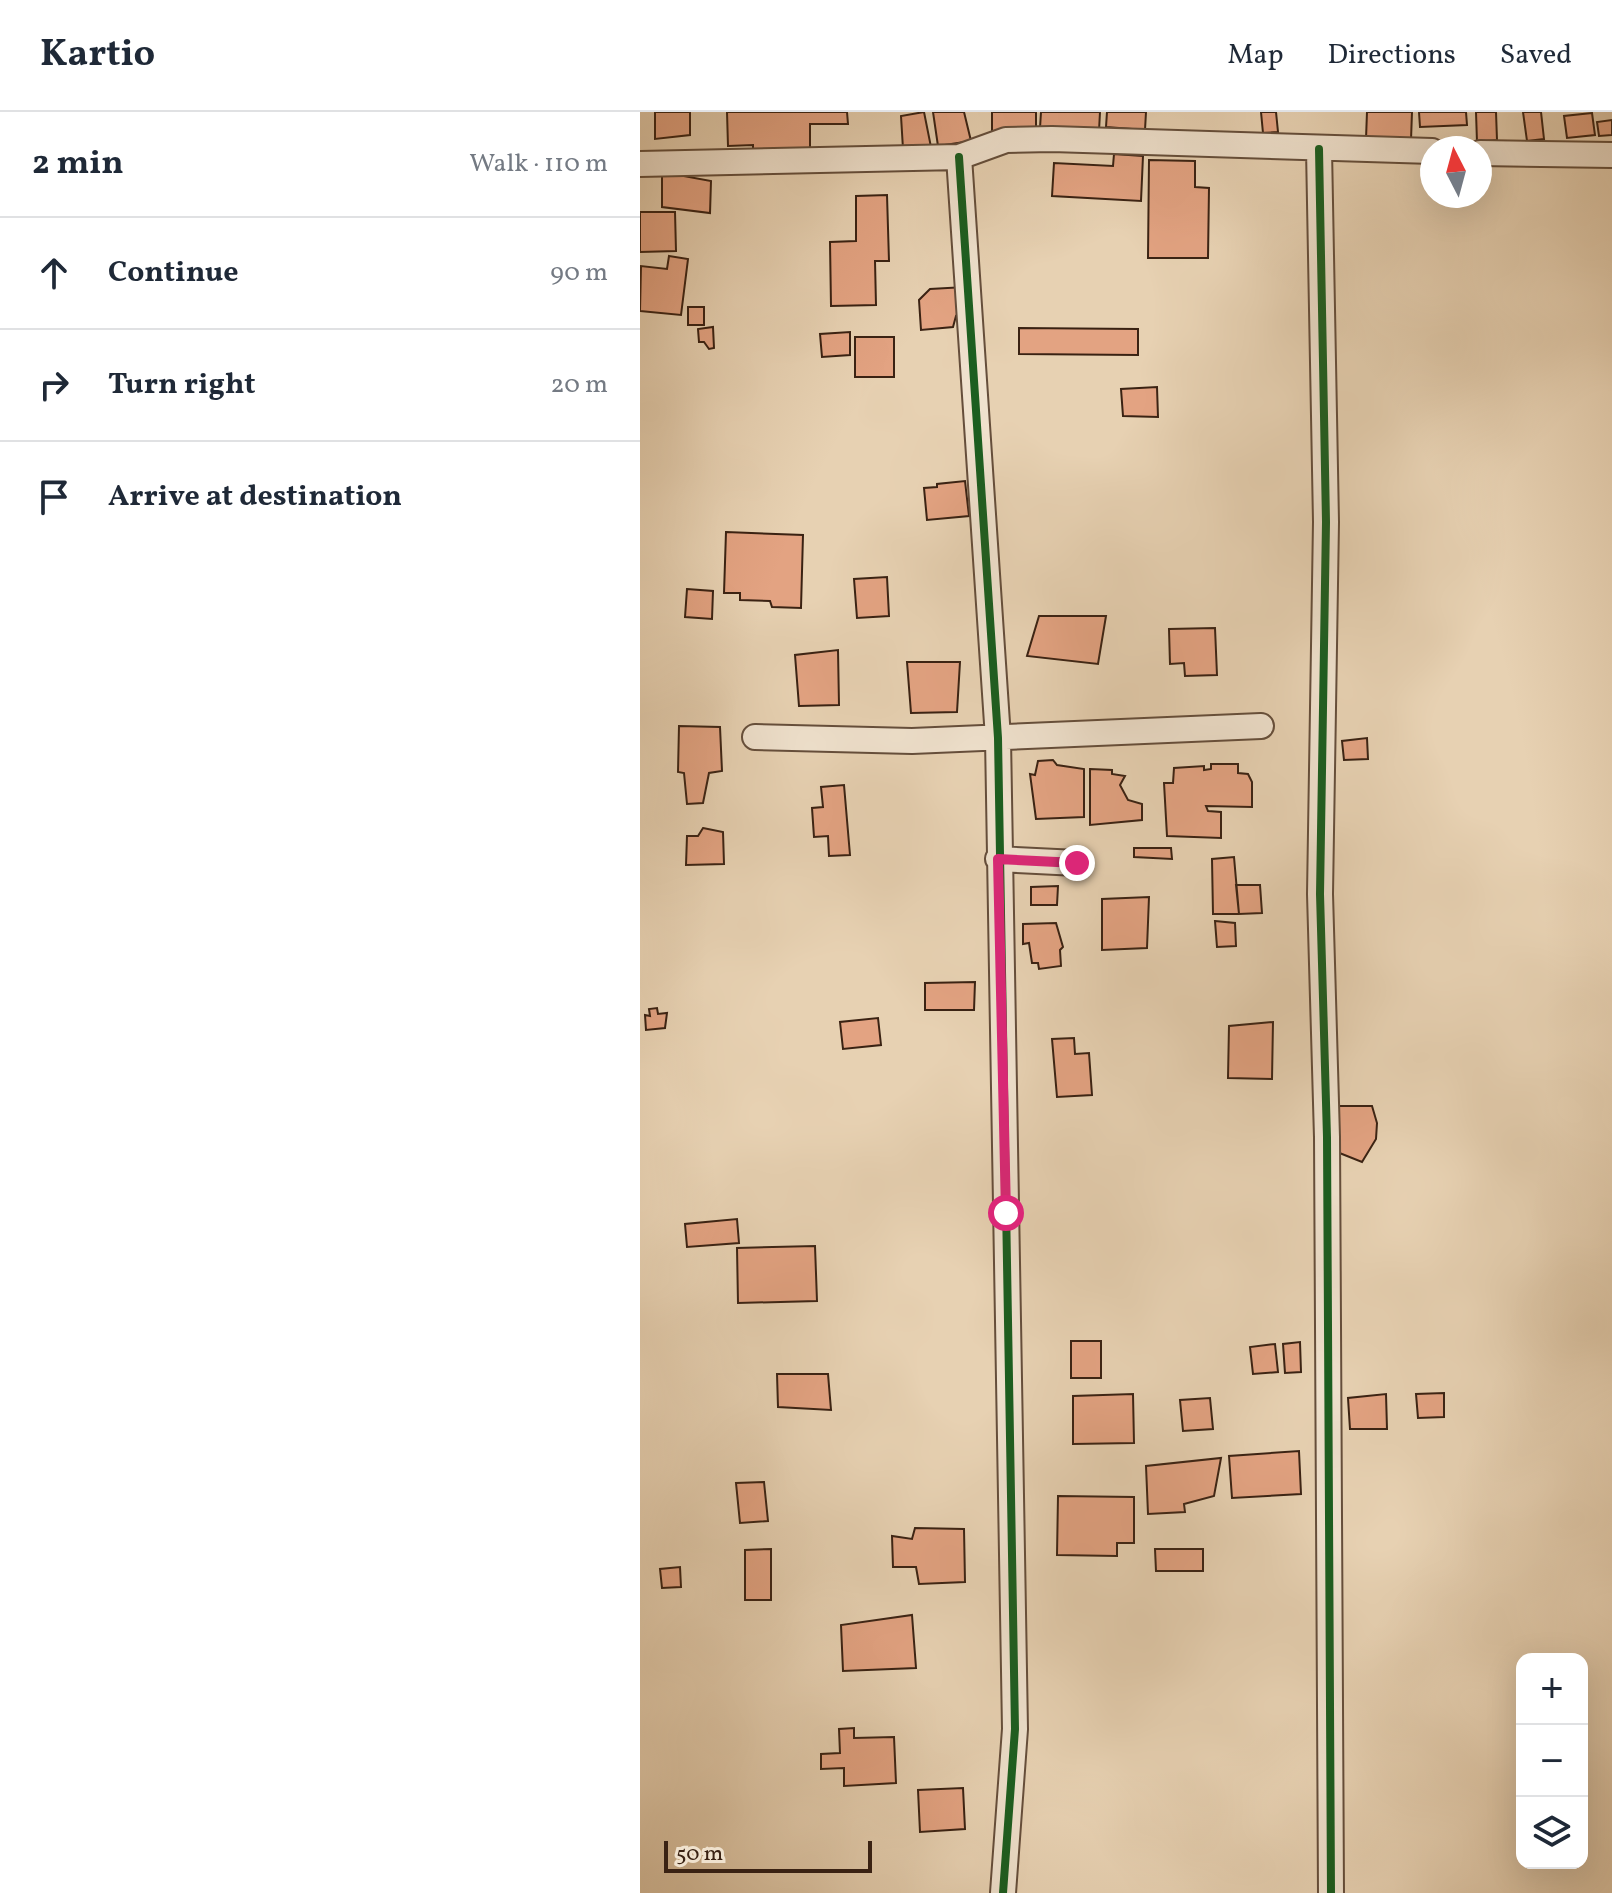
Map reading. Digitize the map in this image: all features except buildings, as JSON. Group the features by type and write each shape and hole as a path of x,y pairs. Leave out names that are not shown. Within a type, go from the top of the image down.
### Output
{"street":[{"path":"640,164 959,157 1006,140 1052,139 1420,151"},
{"path":"1319,149 1326,522 1320,894 1327,1153 1331,1893"},
{"path":"1492,153 1612,155"},
{"path":"959,157 998,738 1015,1729 1003,1893"},
{"path":"755,737 912,741 1261,726"},
{"path":"998,859 1077,863"}],"cycle path":[{"path":"1319,149 1326,522 1320,894 1327,1137 1331,1893"},
{"path":"959,157 998,738 1015,1729 1003,1893"}],"route":[{"path":"1006,1213 998,859 1077,863"}]}
